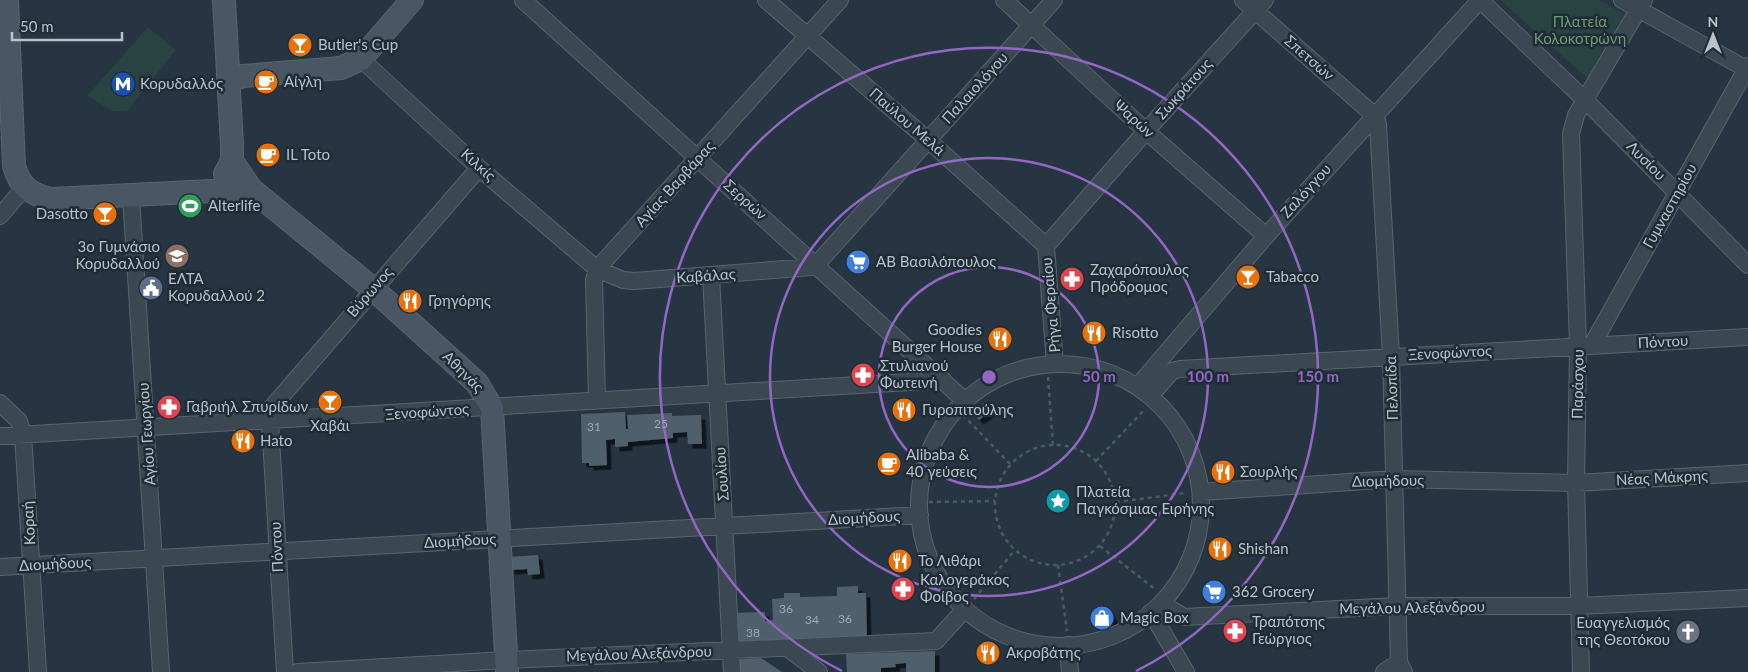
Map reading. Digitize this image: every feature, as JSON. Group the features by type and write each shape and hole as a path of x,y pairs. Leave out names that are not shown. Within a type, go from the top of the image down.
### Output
{"main road":[{"path":"7,0 5,79 14,166 17,177 24,188 38,196 52,199 251,189"},
{"path":"216,190 232,161 224,0"},
{"path":"228,81 243,76 341,68 361,59 412,0"},
{"name":"Αθηνάς","path":"232,161 251,189 372,288 477,383 492,408 507,666"}],"street":[{"name":"Σερρών","path":"524,0 943,380 961,405"},
{"name":"Παύλου Μελά","path":"766,0 928,140 1046,246"},
{"name":"Αγίας Βαρβάρας","path":"597,269 840,0"},
{"name":"Ψαρών","path":"1004,0 1146,131 1266,236"},
{"name":"Παλαιολόγου","path":"816,265 1054,0"},
{"name":"Λυσίου","path":"1480,0 1586,100 1748,265"},
{"name":"Ζαλόγγου","path":"1147,394 1159,360 1266,236 1480,0"},
{"path":"1622,0 1641,5 1748,68"},
{"name":"Σπετσών","path":"1254,4 1374,116"},
{"name":"Σωκράτους","path":"1046,246 1254,4"},
{"name":"Παράσχου","path":"1581,672 1576,483 1585,345 1571,134 1572,124 1641,5"},
{"name":"Κιλκίς","path":"361,59 480,168 597,269"},
{"name":"Γυμναστηρίου","path":"1585,345 1678,192 1748,68"},
{"name":"Πελοπίδα","path":"1374,116 1381,144 1391,357 1398,606 1402,667"},
{"name":"Βύρωνος","path":"270,422 273,406 372,288 480,168"},
{"path":"0,216 24,188"},
{"name":"Αγίου Γεωργίου","path":"130,196 147,428 160,672"},
{"name":"Ρήγα Φεραίου","path":"1046,246 1052,364"},
{"name":"Καβάλας","path":"597,269 623,280 634,281 711,276 816,265"},
{"path":"597,269 594,280 597,400"},
{"name":"Σουλίου","path":"711,276 726,526 732,672"},
{"name":"Πόντου","path":"1585,345 1748,337"},
{"name":"Ξενοφώντος","path":"1172,372 1180,369 1585,345"},
{"path":"1147,394 1172,372 1159,360"},
{"path":"1052,364 1098,369 1147,394 1172,419 1186,441 1196,466 1201,492 1198,537 1184,572 1159,604 1126,629 1098,640 1068,645 1024,641 983,623 965,609 938,576 929,557 919,508 921,481 928,455 944,425 961,405 979,390 1003,376 1029,368 1052,364"},
{"name":"Ξενοφώντος","path":"0,436 270,422 717,392 943,380"},
{"path":"0,403 20,421 24,435"},
{"name":"Πόντου","path":"270,422 285,672"},
{"name":"Κοραή","path":"24,435 38,672"},
{"name":"Νέας Μάκρης","path":"1576,483 1748,473"},
{"name":"Διομήδους","path":"1201,492 1395,479 1576,483"},
{"name":"Διομήδους","path":"0,567 726,526 919,508"},
{"name":"Μεγάλου Αλεξάνδρου","path":"1159,604 1184,617 1398,606 1578,606 1748,598"},
{"path":"1159,604 1186,672"},
{"name":"Μεγάλου Αλεξάνδρου","path":"298,672 507,666 731,650 789,649 936,641 965,609"},
{"path":"1068,645 1070,672"},
{"path":"789,649 819,672"},
{"path":"1384,672 1402,667"}],"path":[{"path":"1052,364 1052,445"},
{"path":"1096,461 1147,394"},
{"path":"961,405 1010,465"},
{"path":"1052,445 1068,446 1083,452 1096,461 1106,473 1113,486 1116,502 1115,518 1109,533 1100,546 1088,556 1074,563 1058,565 1035,562 1015,550 1004,538 998,524 995,501 1002,478 1010,465 1023,454 1037,448 1052,445"},
{"path":"1116,502 1201,492"},
{"path":"919,508 995,501"},
{"path":"1100,546 1159,604"},
{"path":"965,609 1015,550"},
{"path":"1058,565 1068,645"}],"green space":[{"name":"Πλατεία Κολοκοτρώνη","path":"1500,0 1599,0 1625,14 1588,79"},
{"path":"148,27 176,50 127,111 112,111 87,96"}],"building":[{"path":"986,401 993,410 979,420 972,412"},
{"path":"625,412 626,429 628,429 627,415 672,413 672,416 701,415 702,444 688,444 687,432 673,433 673,438 628,442 628,446 615,447 615,439 606,440 607,465 589,466 589,463 582,463 581,414"},
{"path":"538,555 540,574 528,575 527,569 510,570 509,557"},
{"path":"858,586 858,593 866,593 867,642 734,647 733,613 765,612 765,621 773,620 772,599 784,598 784,593 800,593 800,597 837,596 837,587"},
{"name":"Magic Box","path":"1109,609 1114,620 1097,628 1090,617"},
{"path":"935,651 935,672 906,672 906,663 895,664 896,667 881,668 881,672 847,672 846,654"},
{"path":"761,658 782,672 740,672 740,659"}],"place":[{"name":"Butler's Cup","path":"300,45"},
{"name":"Αίγλη","path":"266,82"},
{"name":"Κορυδαλλός","path":"123,84"},
{"name":"IL Toto","path":"268,155"},
{"name":"Alterlife","path":"190,206"},
{"name":"Dasotto","path":"105,214"},
{"name":"3ο Γυμνάσιο Κορυδαλλού","path":"177,256"},
{"name":"ΑΒ Βασιλόπουλος","path":"858,262"},
{"name":"Tabacco","path":"1248,277"},
{"name":"Ζαχαρόπουλος Πρόδρομος","path":"1072,279"},
{"name":"ΕΛΤΑ Κορυδαλλού 2","path":"151,288"},
{"name":"Γρηγόρης","path":"410,301"},
{"name":"Risotto","path":"1094,333"},
{"name":"Goodies Burger House","path":"1000,339"},
{"name":"Στυλιανού Φωτεινή","path":"863,375"},
{"name":"Χαβάι","path":"330,402"},
{"name":"Γαβριήλ Σπυρίδων","path":"169,407"},
{"name":"Γυροπιτούλης","path":"904,410"},
{"name":"Hato","path":"243,441"},
{"name":"Alibaba & 40 γεύσεις","path":"889,464"},
{"name":"Σουρλής","path":"1223,472"},
{"name":"Πλατεία Παγκόσμιας Ειρήνης","path":"1058,501"},
{"name":"Shishan","path":"1220,549"},
{"name":"Το Λιθάρι","path":"900,561"},
{"name":"Καλογεράκος Φοίβος","path":"903,589"},
{"name":"362 Grocery","path":"1214,592"},
{"name":"Magic Box","path":"1102,618"},
{"name":"Τραπότσης Γεώργιος","path":"1235,631"},
{"name":"Ευαγγελισμός της Θεοτόκου","path":"1688,632"},
{"name":"Ακροβάτης","path":"988,653"}]}
